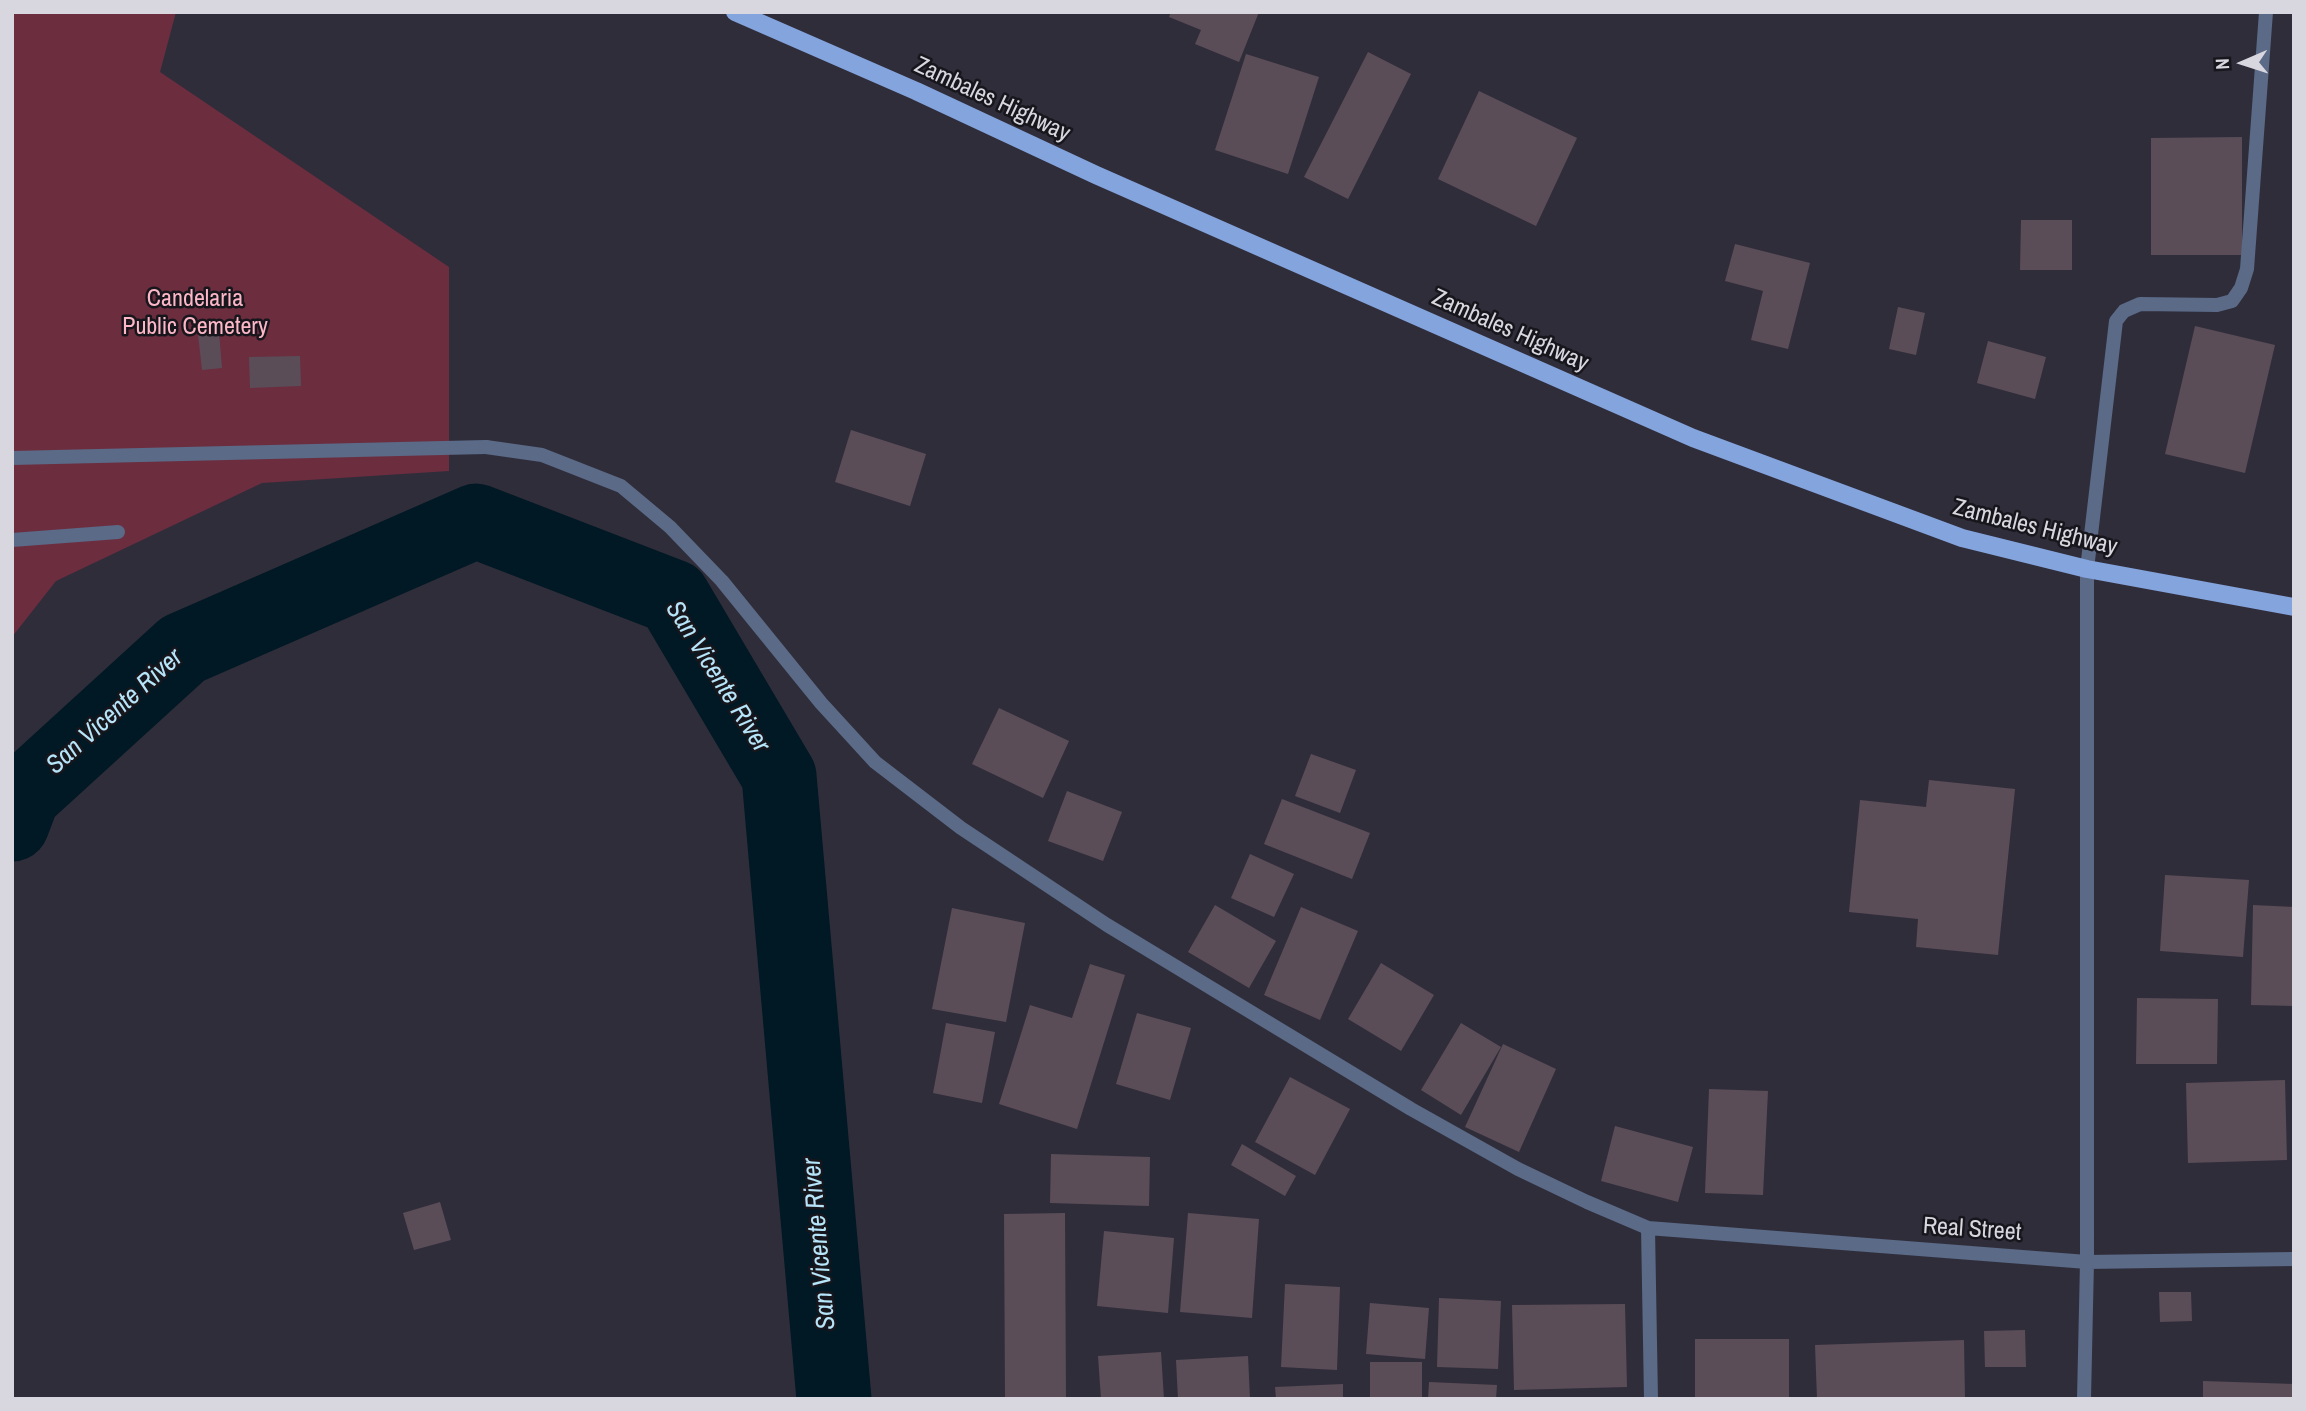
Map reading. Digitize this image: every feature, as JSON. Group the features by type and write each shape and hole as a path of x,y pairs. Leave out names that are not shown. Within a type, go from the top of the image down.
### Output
{"main road":[{"name":"Zambales Highway","path":"735,12 916,91 1096,175 1693,438 1962,538 2087,569 2294,607"}],"street":[{"path":"2084,1399 2087,1262 2087,569 2116,321 2124,311 2140,304 2217,305 2232,302 2241,288 2247,270 2266,12"},
{"name":"Real Street","path":"12,458 486,447 542,454 621,486 670,527 722,581 821,703 875,762 961,828 1107,925 1411,1109 1518,1169 1648,1228 2087,1262 2294,1259"},
{"path":"12,540 118,533"},
{"path":"1648,1228 1651,1399"}],"green space":[{"name":"Candelaria Public Cemetery","path":"12,12 176,12 160,72 449,267 449,471 262,483 56,581 12,637"}],"building":[{"path":"1171,12 1259,12 1239,62 1195,44 1201,30 1169,17"},
{"path":"1368,52 1411,74 1348,199 1304,177"},
{"path":"1246,54 1319,77 1288,174 1215,150"},
{"path":"1479,91 1577,138 1536,226 1438,179"},
{"path":"2242,137 2242,255 2151,255 2151,138"},
{"path":"2021,220 2072,220 2072,270 2020,270"},
{"path":"1735,244 1810,263 1788,349 1751,340 1763,291 1725,281"},
{"path":"1898,307 1925,313 1916,355 1889,349"},
{"path":"2195,326 2275,345 2245,473 2165,454"},
{"path":"219,332 222,368 202,370 198,334"},
{"path":"1988,341 2046,357 2035,399 1977,383"},
{"path":"300,356 301,386 250,388 249,357"},
{"path":"851,430 926,454 910,506 835,482"},
{"path":"999,708 1069,741 1043,798 972,764"},
{"path":"1311,754 1356,770 1340,813 1295,796"},
{"path":"1929,780 2015,789 1998,955 1916,947 1918,919 1849,912 1860,800 1926,807"},
{"path":"1067,791 1122,812 1103,861 1048,841"},
{"path":"1282,799 1370,833 1352,879 1264,844"},
{"path":"1250,854 1294,874 1274,917 1231,898"},
{"path":"2165,875 2249,880 2243,957 2160,951"},
{"path":"1215,905 1276,941 1249,988 1188,952"},
{"path":"2253,905 2294,907 2294,1006 2251,1005"},
{"path":"1301,907 1358,931 1320,1020 1264,995"},
{"path":"952,908 1025,923 1006,1022 932,1009"},
{"path":"1381,963 1434,995 1401,1051 1348,1019"},
{"path":"1090,964 1125,975 1077,1129 999,1104 1030,1005 1072,1018"},
{"path":"2137,998 2218,999 2217,1064 2136,1064"},
{"path":"1137,1013 1191,1028 1170,1100 1116,1084"},
{"path":"946,1023 995,1032 982,1103 933,1093"},
{"path":"1461,1023 1501,1047 1461,1115 1421,1090"},
{"path":"1503,1044 1556,1069 1519,1152 1465,1127"},
{"path":"1290,1077 1350,1109 1315,1175 1255,1142"},
{"path":"2285,1080 2287,1160 2188,1163 2186,1083"},
{"path":"1709,1089 1768,1091 1763,1195 1705,1193"},
{"path":"1615,1126 1693,1147 1678,1202 1601,1181"},
{"path":"1242,1144 1296,1176 1285,1196 1231,1165"},
{"path":"1051,1154 1150,1157 1149,1206 1050,1203"},
{"path":"440,1202 451,1240 414,1250 403,1213"},
{"path":"1065,1213 1066,1399 1005,1399 1004,1214"},
{"path":"1188,1213 1259,1219 1252,1318 1180,1312"},
{"path":"1104,1231 1174,1238 1168,1313 1097,1306"},
{"path":"1285,1284 1340,1287 1337,1370 1281,1367"},
{"path":"2159,1292 2191,1292 2192,1321 2160,1322"},
{"path":"1439,1298 1501,1301 1498,1369 1437,1367"},
{"path":"1370,1303 1429,1308 1425,1359 1366,1354"},
{"path":"1625,1304 1627,1387 1514,1390 1512,1305"},
{"path":"2025,1330 2026,1367 1985,1367 1984,1331"},
{"path":"1695,1339 1789,1339 1789,1399 1695,1399"},
{"path":"1964,1340 1965,1399 1817,1399 1815,1345"},
{"path":"1161,1352 1164,1399 1101,1399 1098,1356"},
{"path":"1248,1356 1250,1399 1178,1399 1176,1360"},
{"path":"1370,1362 1422,1362 1422,1399 1370,1399"},
{"path":"2203,1381 2294,1384 2294,1399 2203,1399"},
{"path":"1429,1382 1497,1385 1496,1399 1428,1399"},
{"path":"1343,1384 1343,1399 1276,1399 1275,1387"}],"waterway":[{"name":"San Vicente River","path":"12,824 23,795 183,649 476,521 673,597 779,776 834,1399"}]}
